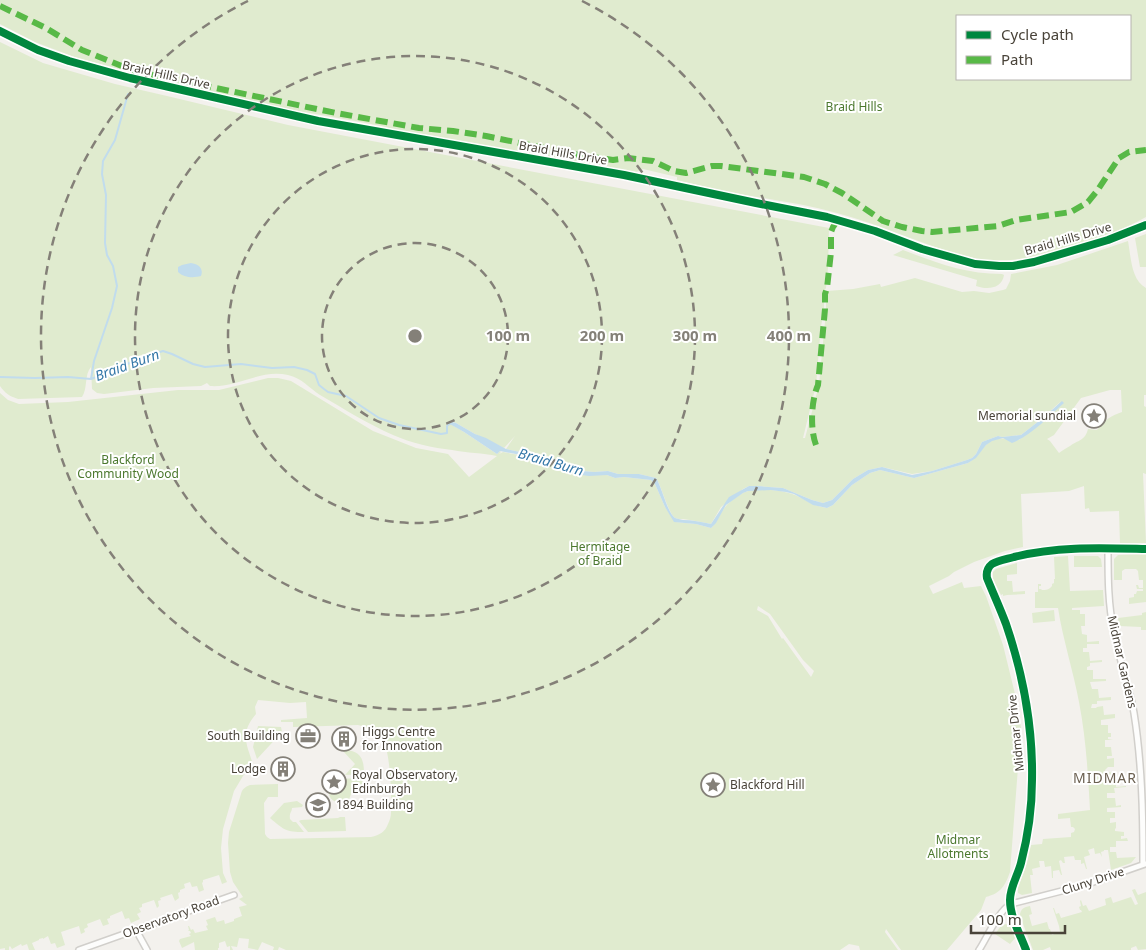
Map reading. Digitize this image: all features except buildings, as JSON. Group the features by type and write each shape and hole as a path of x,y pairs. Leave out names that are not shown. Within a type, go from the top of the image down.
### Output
{"street":[{"name":"Braid Hills Drive","path":"0,31 38,50 69,62 130,78 318,121 624,175 821,215 875,231 922,249 974,264 999,266 1027,264 1084,248 1146,225"},
{"path":"1108,549 1146,548"},
{"name":"Midmar Drive","path":"979,950 1000,914 1005,907 1011,904 1011,895 1020,868 1028,830 1032,791 1032,761 1027,710 1017,662 1003,617 987,576 987,571 992,564 1017,556 1041,552 1108,549"},
{"name":"Midmar Gardens","path":"1108,549 1109,595 1113,627 1130,689 1138,741 1145,864"},
{"name":"Cluny Drive","path":"1011,904 1079,886 1145,864"},
{"name":"Observatory Road","path":"79,950 234,895"},
{"path":"1011,904 1013,916 1026,950"},
{"path":"136,930 147,950"}],"green space":[{"name":"Braid Hills","path":"0,0 1146,0 1146,217 1105,236 1041,255 1001,261 974,258 939,248 854,218 807,206 713,189 677,180 677,177 643,169 636,172 276,107 77,58 35,42 0,24"},
{"path":"0,42 43,63 115,84 288,125 829,228 828,268 824,291 824,312 816,385 803,438 805,438 819,385 827,291 880,284 881,287 915,278 962,292 989,293 1006,289 1011,274 1057,265 1128,241 1131,261 1137,280 1146,288 1146,395 1144,395 1144,406 1146,407 1146,474 1143,473 1146,543 1120,544 1119,511 1090,512 1089,508 1085,509 1084,486 1069,491 1021,494 1023,547 974,562 929,586 933,594 962,582 964,588 981,586 1003,645 1021,728 1010,872 1002,888 986,897 981,910 947,950 901,950 886,929 885,932 898,950 860,950 859,946 849,944 840,950 286,950 279,947 278,950 273,950 274,947 262,942 258,950 248,948 249,939 239,938 237,947 231,946 233,950 230,950 230,946 227,947 225,941 219,943 218,950 195,950 194,942 182,948 180,939 191,936 188,926 195,933 208,930 206,920 215,917 217,922 224,920 225,924 234,921 234,919 242,916 239,907 247,905 239,899 243,897 233,882 230,872 228,843 229,832 241,792 245,787 250,785 278,784 278,797 268,797 264,803 265,834 270,839 371,837 384,831 390,820 391,798 387,751 377,735 367,728 358,725 293,727 293,722 281,722 281,720 307,718 306,702 290,703 258,700 255,707 256,714 246,733 253,764 234,791 223,829 221,848 223,873 227,882 222,884 219,875 203,880 204,890 199,892 197,886 192,887 190,882 184,884 185,888 180,890 178,893 179,898 175,901 172,894 160,898 161,900 158,901 159,906 157,908 154,900 142,904 142,907 139,908 141,912 137,914 140,919 131,923 129,918 125,919 122,911 107,919 109,924 103,926 100,919 87,924 88,927 84,929 85,932 81,934 79,926 61,932 65,945 57,948 55,943 51,944 48,936 32,943 35,950 29,950 27,944 22,946 21,944 12,949 10,946 9,950 5,950 5,948 0,949 0,393 8,400 19,404 68,402 178,390 219,390 268,378 278,378 291,381 373,431 416,448 448,454 469,477 497,456 437,448 400,438 356,416 320,395 293,376 288,375 268,374 220,386 210,386 207,383 201,386 153,388 104,394 97,393 92,389 91,367 87,374 82,397 18,399 12,397 0,386","holes":["1110,390 1121,390 1122,412 1108,419 1097,430 1088,429 1083,438 1059,453 1047,439 1054,435 1081,398","1061,401 1047,417 1019,440 995,439 988,443 968,463 914,478 880,470 870,473 852,485 833,505 827,508 817,506 795,495 784,492 762,489 750,490 727,504 711,528 676,522 665,507 655,484 651,480 615,478 607,475 566,470 553,461 503,452 499,454 500,451 497,454 449,423 456,423 504,448 515,436 506,449 560,460 569,466 583,471 608,471 618,474 639,474 656,478 670,511 675,518 711,524 721,507 749,486 783,488 823,503 832,500 853,479 868,470 882,467 912,474 932,471 972,458 982,442 998,436 1021,435","758,606 770,614 803,660 814,671 811,677 782,639 768,616 757,610"]},
{"path":"1146,234 1146,267 1140,267 1135,238"},
{"path":"903,250 963,270 1002,274 1004,275 1003,280 997,286 989,288 976,286 977,280 893,255"},
{"path":"1146,554 1146,602 1129,604 1129,598 1134,597 1137,591 1143,591 1143,589 1137,589 1136,585 1139,588 1143,588 1143,580 1139,580 1136,569 1125,569 1122,571 1122,580 1114,580 1114,559 1118,555"},
{"path":"1068,556 1070,591 1103,590 1104,606 1072,608 1072,610 1080,610 1080,614 1085,614 1085,626 1081,626 1082,634 1087,635 1087,642 1099,641 1099,644 1087,644 1087,648 1083,648 1083,652 1089,652 1090,661 1102,660 1102,662 1090,663 1090,666 1087,667 1087,670 1093,670 1093,679 1106,679 1106,681 1090,682 1092,689 1098,689 1099,698 1111,697 1111,700 1097,701 1097,704 1092,704 1091,708 1103,706 1104,715 1115,714 1115,718 1101,720 1101,725 1108,725 1108,733 1111,733 1111,737 1108,737 1108,739 1113,740 1105,740 1105,747 1111,747 1112,756 1107,756 1107,759 1114,758 1114,767 1108,767 1105,770 1106,773 1115,772 1115,777 1105,778 1106,784 1126,787 1114,788 1115,793 1107,793 1107,798 1115,798 1116,806 1121,805 1121,807 1107,808 1107,812 1115,812 1115,818 1110,818 1110,823 1116,822 1115,831 1124,832 1124,836 1121,836 1121,839 1127,838 1128,841 1116,841 1116,847 1110,847 1110,852 1116,852 1117,858 1136,857 1131,863 1111,870 1108,850 1101,852 1102,857 1100,853 1095,854 1094,848 1088,850 1090,855 1084,857 1087,869 1084,863 1081,864 1081,860 1075,860 1074,856 1064,857 1065,863 1061,860 1059,861 1062,875 1059,870 1053,871 1053,878 1051,866 1045,867 1044,861 1039,861 1040,867 1032,869 1033,875 1030,875 1032,893 1022,895 1018,893 1018,888 1031,845 1042,844 1043,839 1071,837 1071,833 1075,829 1071,827 1070,818 1058,819 1058,814 1090,810 1086,756 1077,690 1058,608 1035,608 1035,592 1038,592 1038,584 1041,584 1039,589 1047,590 1054,583 1054,557"},
{"path":"1074,556 1098,556 1101,559 1102,567 1074,567"},
{"path":"1017,563 1017,574 1007,575 1007,581 1012,581 1013,592 1025,591 1025,594 1003,596 993,579 993,572 996,569"},
{"path":"1054,610 1055,621 1033,623 1032,613"},
{"path":"1146,612 1146,630 1141,630 1141,627 1119,626 1118,618 1142,615 1142,613"},
{"path":"258,726 281,727 282,732 257,759 253,747"},
{"path":"343,751 358,754 362,760 364,774 345,775 355,764"},
{"path":"368,778 369,791 352,792 347,804 333,801 329,795 330,781 333,779"},
{"path":"297,801 303,805 302,807 292,808 290,819 296,822 304,832 293,832 270,818 284,803"},
{"path":"345,817 346,831 308,832 299,821 338,818"},
{"path":"1135,889 1138,895 1146,892 1146,949 1138,950 1136,946 1131,948 1131,950 1051,950 1050,947 1043,950 1033,950 1020,916 1024,908 1030,906 1032,914 1029,915 1032,926 1047,922 1052,935 1060,932 1053,908 1056,914 1059,913 1061,918 1082,912 1079,907 1081,906 1081,900 1083,906 1086,905 1089,911 1106,905 1105,899 1111,897 1113,903 1131,897 1135,905 1138,904 1132,890"},
{"path":"1006,924 1011,927 1016,937 1010,944 995,934 1001,926"}],"water":[{"path":"191,263 200,267 202,271 201,276 189,277 178,272 178,267"},
{"path":"1062,401 1064,403 1026,436 1012,443 1003,438 992,441 986,445 976,458 968,463 914,478 880,470 870,473 852,485 833,505 827,508 813,505 794,494 786,492 771,490 748,491 726,505 711,528 696,524 674,522 655,484 651,480 615,478 607,475 582,475 572,473 553,461 500,451 497,454 448,423 456,423 506,449 564,461 569,466 583,471 608,471 618,474 639,474 656,478 675,518 711,524 729,497 749,486 783,488 823,503 832,500 853,479 868,470 882,467 912,475 967,460 976,454 982,442 998,436 1021,435"}],"waterway":[{"path":"91,379 94,361 112,308 117,286 113,266 107,255 105,243 106,195 102,174 103,161 115,140 128,94"},
{"name":"Braid Burn","path":"0,377 91,379 135,360 163,351 205,367 241,364 272,368 294,367 307,370 315,374 319,385 328,392 346,396 379,418 399,425 441,434 447,433 447,426 452,423"}],"marked path":[{"path":"0,6 46,28 82,50 134,71 336,113 419,128 486,136 573,154 613,160 628,158 653,161 674,171 686,173 712,166 721,166 804,177 825,184 842,193 883,221 922,231 932,232 998,226 1016,220 1071,212 1088,202 1119,158 1129,152 1146,150"},
{"path":"816,445 812,423 813,407 818,385 825,294 831,252 831,232 838,220"}],"cycle path":[{"path":"0,31 38,50 130,78 318,121 624,175 827,217 875,231 922,249 975,264 1013,266 1034,262 1108,240 1146,225"},
{"path":"1026,950 1013,919 1010,900 1011,890 1026,843 1029,822 1032,790 1031,740 1022,681 1006,624 987,578 987,570 992,564 1030,553 1080,548 1146,549"}],"place":[{"name":"Memorial sundial","path":"1094,416"},
{"name":"South Building","path":"308,736"},
{"name":"Higgs Centre for Innovation","path":"344,739"},
{"name":"Lodge","path":"283,769"},
{"name":"Royal Observatory, Edinburgh","path":"334,782"},
{"name":"Blackford Hill","path":"713,785"},
{"name":"1894 Building","path":"318,805"}],"district":[{"name":"MIDMAR","path":"1105,778"}],"park label":[{"name":"Blackford Community Wood","path":"128,467"},
{"name":"Hermitage of Braid","path":"600,554"},
{"name":"Midmar Allotments","path":"958,847"}]}
